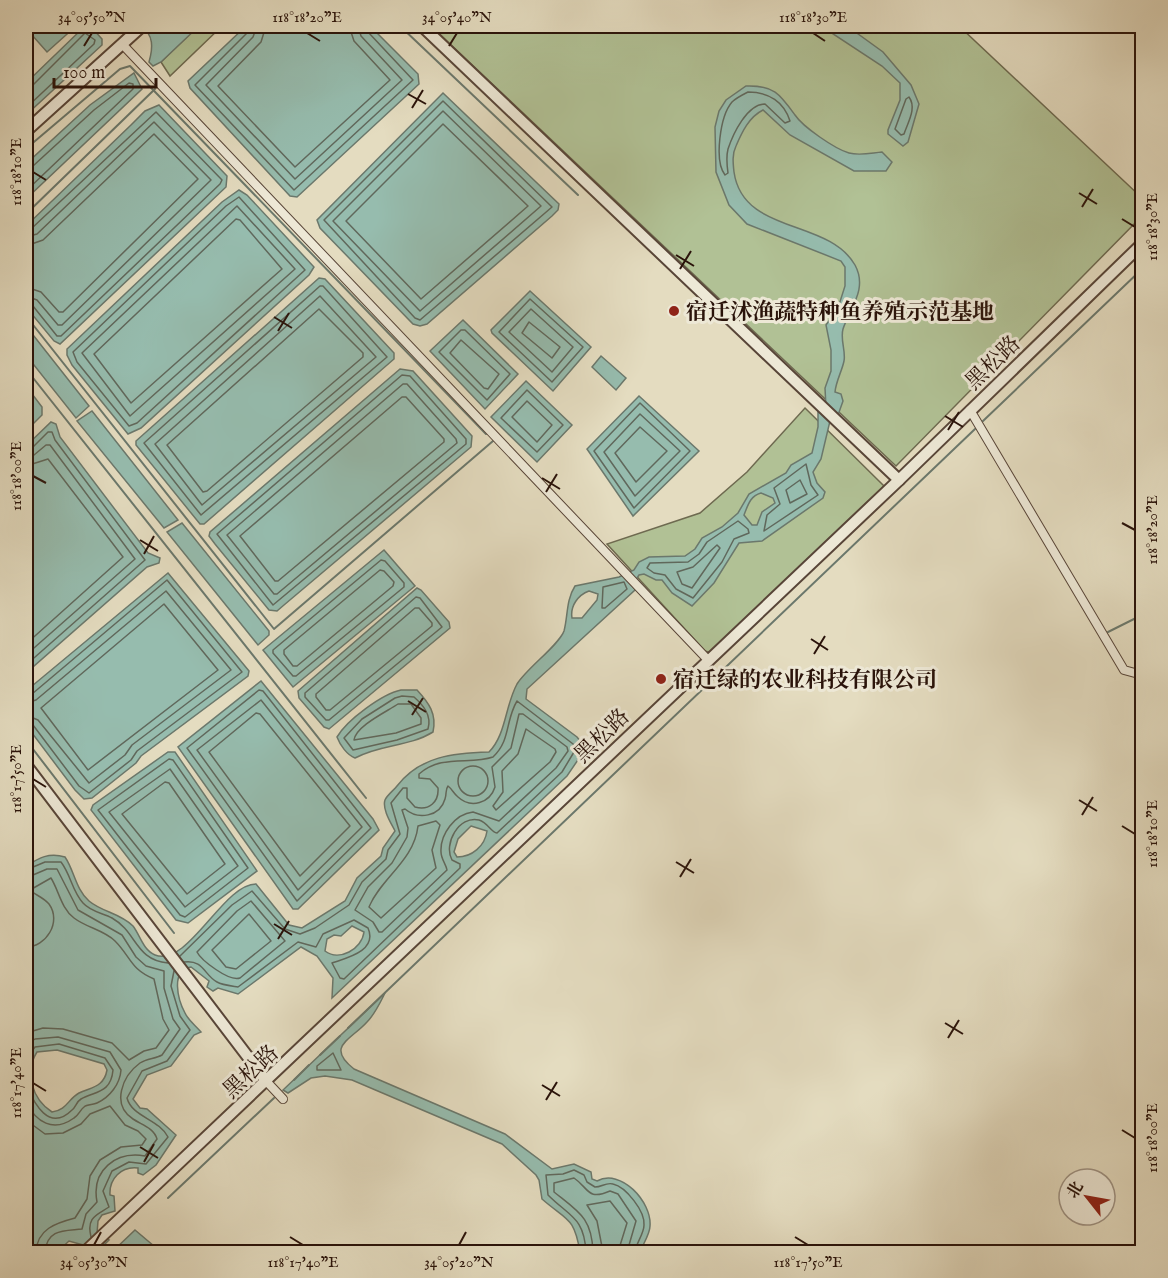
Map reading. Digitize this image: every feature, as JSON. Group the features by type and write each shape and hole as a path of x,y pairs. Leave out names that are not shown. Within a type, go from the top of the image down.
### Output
{"street":[{"path":"422,26 899,480"},
{"path":"26,131 138,29"},
{"path":"122,44 708,660"},
{"name":"黑松路","path":"85,1252 270,1084 708,660 899,480 1143,244"},
{"path":"970,410 1124,670 1135,673 1143,669"},
{"path":"26,765 283,1099"}],"shaded area":[{"path":"204,26 222,26 170,76 161,62 194,30 197,33"},
{"path":"431,26 959,26 1142,198 1142,216 896,466"},
{"path":"805,408 884,486 711,653 705,651 607,544 700,513 747,472"}],"water":[{"path":"41,26 76,26 47,52 32,35"},
{"path":"85,26 91,27 102,39 102,45 26,115 26,83"},
{"path":"141,26 161,26 163,31 170,32 179,26 199,26 161,62 153,66 149,62 152,47 150,38"},
{"path":"246,26 370,26 418,74 419,84 297,197 290,196 190,88 188,81"},
{"path":"821,26 847,26 883,52 911,85 919,104 908,142 903,146 888,134 900,100 900,83 882,66"},
{"path":"134,73 142,89 26,199 26,159 28,162 90,105"},
{"path":"746,86 763,87 775,92 799,120 820,137 843,151 853,154 882,152 892,162 886,171 854,171 790,135 763,110 746,125 734,152 734,172 741,192 753,206 769,217 826,240 842,250 855,265 859,274 859,290 842,333 844,361 835,392 841,394 843,401 837,418 826,407 825,388 831,371 831,350 826,325 838,308 845,286 845,267 841,261 747,224 729,205 716,172 715,127 719,111 726,100"},
{"path":"443,93 559,204 558,210 552,216 427,324 420,326 413,324 320,228 317,220"},
{"path":"159,105 227,176 226,187 60,344 54,341 26,307 26,226 145,111"},
{"path":"239,190 247,195 314,267 309,275 141,428 128,434 72,365 67,349 222,202"},
{"path":"319,278 325,279 394,353 394,359 204,524 200,524 136,445 136,441"},
{"path":"530,291 591,347 553,391 491,330"},
{"path":"463,320 518,374 485,409 430,351"},
{"path":"26,326 89,406 76,418 26,355"},
{"path":"601,356 626,378 616,390 592,367"},
{"path":"400,369 413,371 472,436 471,447 277,611 269,610 215,544 209,536 210,532"},
{"path":"526,381 572,425 537,462 491,417"},
{"path":"26,386 42,407 42,415 26,431"},
{"path":"639,396 699,451 633,516 587,449"},
{"path":"818,409 830,421 821,459 813,472 817,483 825,492 823,498 762,541 739,543 714,583 692,606 672,593 662,580 656,580 644,574 639,575 633,584 635,590 527,689 526,699 577,737 586,748 567,776 332,998 333,978 317,956 301,947 238,994 218,988 213,991 207,987 209,981 191,967 184,969 178,979 178,994 188,1018 201,1032 194,1035 171,1066 147,1075 133,1099 140,1108 147,1109 176,1135 156,1165 143,1175 138,1173 138,1168 132,1168 121,1171 114,1179 110,1195 114,1196 115,1211 102,1215 98,1221 97,1234 109,1240 97,1252 89,1252 83,1245 69,1241 57,1252 26,1252 26,927 31,919 26,914 26,866 40,858 65,857 78,886 89,901 133,926 147,950 155,955 167,956 180,949 231,897 244,888 256,884 289,925 302,928 345,901 357,878 381,856 383,848 395,831 386,812 385,800 406,776 427,762 451,755 489,752 495,745 517,684 561,637 575,586 619,577 634,570 639,562 649,557 685,556 695,549 702,538 722,527 738,513 749,494 786,473 791,465 812,453 818,427","holes":["761,493 773,498 775,503 762,512 757,525 752,525 744,515 754,496","589,591 598,594 597,600 582,618 572,618 574,605","471,826 487,831 481,846 468,855 457,857 454,852 458,839","352,926 364,932 359,944 349,952 337,955 325,951 327,939 334,935 341,936","57,1050 104,1064 107,1070 100,1083 75,1095 64,1107 52,1112 39,1100 32,1085 33,1060 37,1052"]},
{"path":"92,411 178,520 164,528 77,421"},
{"path":"51,422 56,424 60,437 148,553 160,558 159,563 147,567 26,673 26,446"},
{"path":"182,523 269,631 269,635 258,645 167,532"},
{"path":"384,550 415,586 293,687 263,650"},
{"path":"168,573 249,671 248,676 141,756 136,763 92,798 84,799 26,725 26,691"},
{"path":"417,588 449,622 450,628 329,729 324,727 299,698 298,691"},
{"path":"261,681 373,819 379,830 298,909 293,909 178,747"},
{"path":"401,690 417,690 425,700 433,714 433,732 424,737 374,750 355,758 349,755 337,737 342,730 375,702"},
{"path":"168,752 175,752 257,871 188,923 176,920 91,810 93,805"},
{"path":"385,993 370,1019 348,1039 341,1049 346,1061 354,1069 505,1134 552,1169 574,1164 591,1172 592,1179 597,1181 606,1178 625,1183 640,1198 649,1217 649,1232 640,1252 580,1252 572,1225 542,1199 536,1175 502,1144 352,1080 325,1076 311,1078 288,1093 283,1090"},
{"path":"135,1230 161,1252 112,1252"}],"waterway":[{"path":"400,26 578,195"},
{"path":"26,145 28,147 120,69 130,66 486,434"},
{"path":"26,214 155,89"},
{"path":"983,421 1142,269"},
{"path":"26,316 274,629 493,441"},
{"path":"26,369 366,798"},
{"path":"348,1028 975,429"},
{"path":"1108,632 1142,615"},
{"path":"26,740 174,933"},
{"path":"320,1055 340,1036"},
{"path":"294,1080 309,1065"},
{"path":"168,1198 274,1098"}],"place":[{"name":"宿迁沭渔蔬特种鱼养殖示范基地","path":"674,311"},
{"name":"宿迁绿的农业科技有限公司","path":"661,679"}]}
